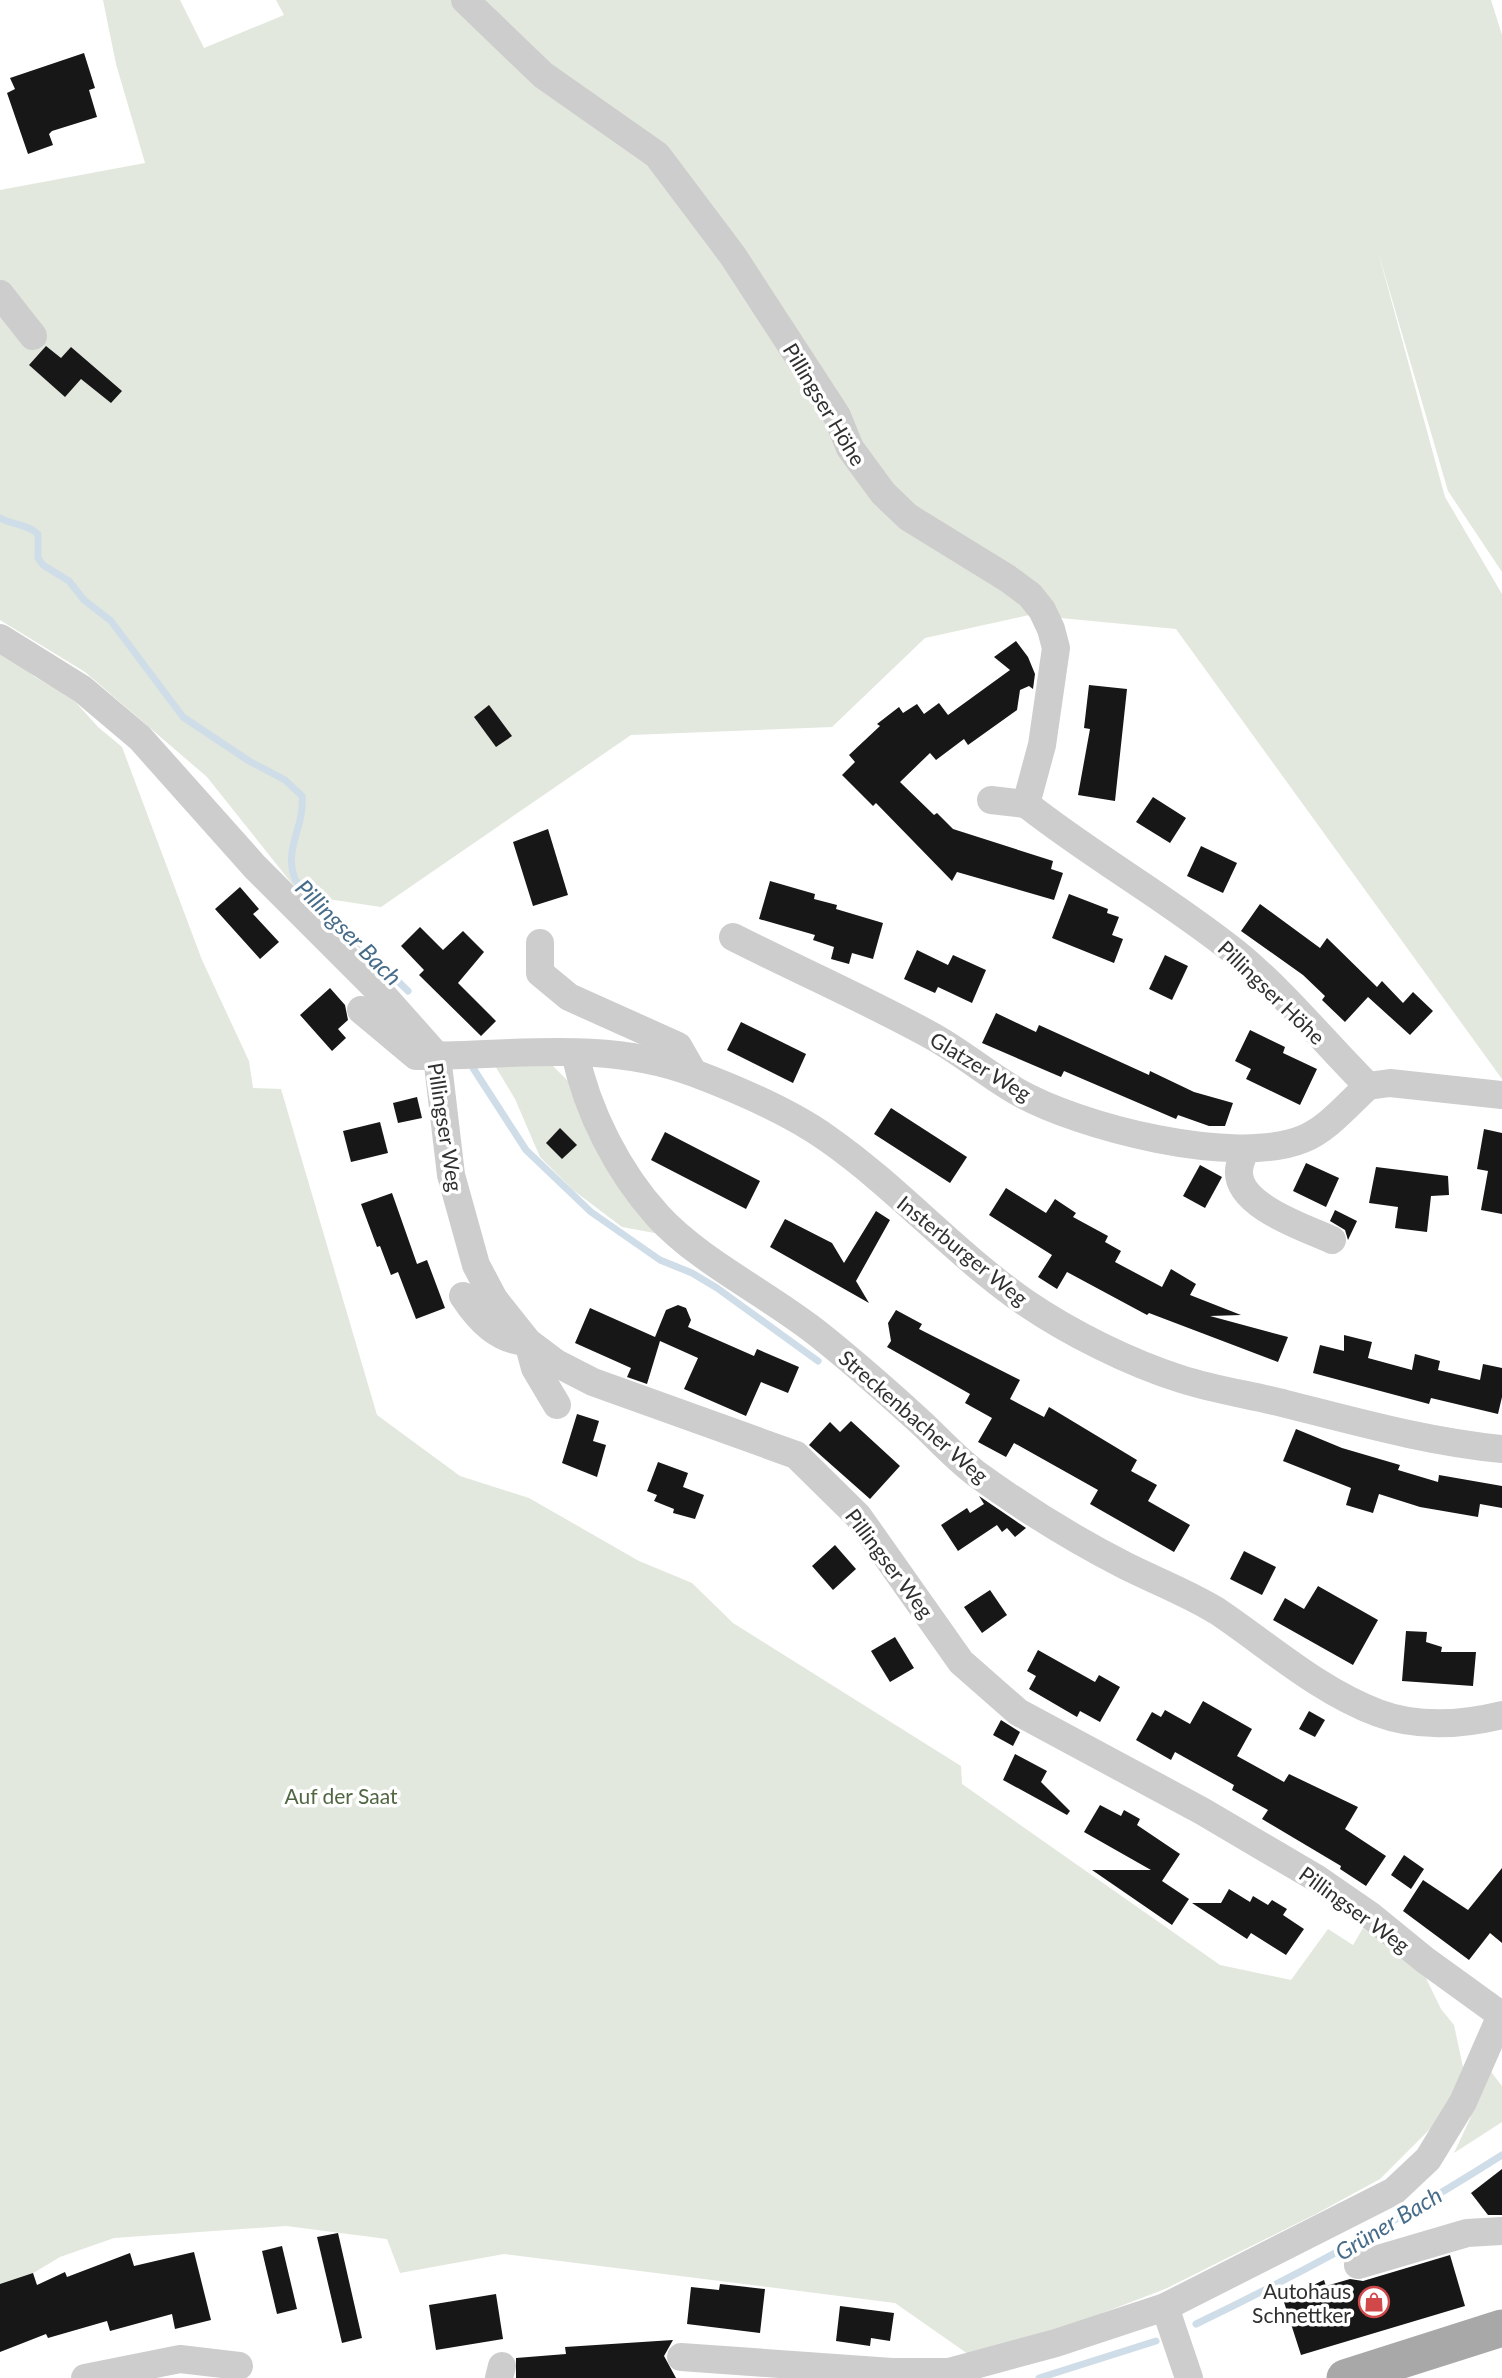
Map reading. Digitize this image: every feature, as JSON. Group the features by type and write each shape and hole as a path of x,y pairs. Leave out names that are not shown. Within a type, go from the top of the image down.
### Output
{"main road":[{"path":"1345,2378 1502,2328"}],"street":[{"name":"Pillingser Höhe","path":"465,0 543,75 657,155 733,256 837,416 850,448 883,494 908,517 1007,578 1030,595 1042,610 1056,648 1042,745 1026,804 1076,844 1159,896 1237,954 1368,1086"},
{"path":"0,293 33,336"},
{"name":"Pillingser Weg","path":"0,638 82,689 140,738 255,867 381,993 437,1056 451,1175 476,1265 494,1299 528,1342 556,1363 593,1382 796,1455 858,1516 961,1662 1018,1712 1202,1811 1315,1878 1371,1916 1425,1960 1501,2014 1462,2102 1428,2159 1394,2191 1165,2307 1056,2343 949,2372 892,2372 681,2357"},
{"path":"991,800 1026,804"},
{"name":"Glatzer Weg","path":"733,937 932,1036 1018,1092 1105,1127 1185,1144 1245,1150 1274,1147 1304,1139 1328,1124 1368,1086"},
{"path":"540,943 540,973 569,998 678,1046 693,1072"},
{"name":"Insterburger Weg","path":"361,1010 416,1056 575,1053 628,1055 693,1072 761,1102 826,1138 879,1179 939,1236 1002,1286 1029,1305 1135,1362 1182,1380 1381,1430 1502,1450"},
{"name":"Streckenbacher Weg","path":"575,1053 581,1081 592,1110 618,1160 658,1216 692,1245 814,1331 880,1385 976,1474 1052,1524 1125,1565 1217,1611 1269,1651 1378,1713 1435,1724 1502,1716"},
{"path":"1368,1086 1390,1083 1502,1095"},
{"path":"1245,1150 1238,1173 1246,1193 1262,1208 1332,1240"},
{"path":"463,1296 479,1320 513,1342 528,1342 536,1368 557,1405"},
{"path":"1358,2265 1466,2233 1502,2231"},
{"path":"1165,2307 1189,2378"},
{"path":"85,2378 180,2359 239,2366"}],"green space":[{"path":"103,0 180,0 204,48 284,15 276,0 1491,0 1502,35 1502,572 1448,491 1377,248 1445,497 1502,594 1502,1079 1176,629 1029,615 925,638 832,727 631,735 381,907 301,895 207,777 85,672 0,620 0,190 145,163 116,64"},
{"name":"Auf der Saat","path":"0,649 35,677 71,697 98,727 122,747 202,960 249,1061 253,1088 281,1089 377,1415 460,1476 529,1498 639,1561 692,1583 733,1623 961,1766 962,1784 1220,1965 1291,1980 1328,1929 1353,1945 1363,1928 1423,1972 1441,2009 1454,2025 1463,2067 1444,2115 1380,2179 1165,2289 978,2361 895,2303 504,2254 400,2273 387,2239 286,2226 114,2238 60,2257 0,2293"},
{"path":"491,1059 550,1063 568,1081 660,1234 622,1227 573,1190 540,1157 515,1099"},
{"path":"1485,2064 1502,2086 1502,2122 1454,2153 1470,2119"}],"building":[{"path":"84,53 95,88 89,90 97,117 52,131 49,134 53,145 28,154 7,93 15,89 10,78"},
{"path":"46,346 61,358 71,347 122,391 111,403 81,379 65,397 29,365"},
{"path":"1016,641 1028,657 1035,674 1033,689 1029,686 1020,690 1017,710 968,745 964,739 936,760 930,753 900,782 934,815 937,813 953,829 1053,861 1051,869 1063,873 1054,900 957,872 952,881 876,803 873,806 842,775 855,762 849,755 880,726 877,724 899,707 903,713 917,704 924,714 939,703 948,715 1010,670 994,657"},
{"path":"1089,685 1127,689 1115,801 1078,795 1090,729 1084,728"},
{"path":"489,705 512,736 496,747 474,717"},
{"path":"1153,797 1186,818 1170,843 1136,822"},
{"path":"548,829 568,895 533,906 513,842"},
{"path":"1201,846 1237,863 1223,893 1187,876"},
{"path":"770,881 815,894 814,899 837,905 836,909 883,923 873,959 852,953 849,964 831,959 834,947 813,940 815,935 759,919"},
{"path":"240,887 259,909 253,914 279,942 260,959 215,909"},
{"path":"1069,894 1108,909 1107,913 1119,917 1112,935 1123,939 1114,963 1052,938"},
{"path":"1260,904 1320,948 1327,938 1377,987 1382,981 1403,1003 1413,992 1433,1011 1410,1035 1368,997 1345,1022 1322,1000 1325,996 1303,975 1241,931"},
{"path":"420,927 443,950 463,931 484,952 458,983 496,1021 481,1036 419,975 424,970 401,946"},
{"path":"917,950 948,965 953,955 986,970 972,1003 938,987 935,993 904,979"},
{"path":"1165,955 1188,966 1172,1000 1149,989"},
{"path":"330,988 345,1005 348,1020 338,1029 346,1038 332,1051 300,1015"},
{"path":"996,1013 1036,1032 1039,1025 1149,1075 1150,1071 1194,1092 1233,1103 1225,1126 1209,1126 1178,1115 1176,1119 1064,1071 1061,1077 982,1043"},
{"path":"741,1022 806,1054 793,1083 727,1050"},
{"path":"1250,1030 1285,1047 1283,1053 1317,1069 1300,1105 1246,1079 1251,1069 1235,1061"},
{"path":"417,1097 422,1118 398,1123 393,1103"},
{"path":"891,1108 967,1157 950,1183 874,1134"},
{"path":"380,1122 388,1153 351,1162 343,1131"},
{"path":"560,1128 577,1145 562,1159 546,1143"},
{"path":"1484,1129 1502,1133 1502,1214 1481,1210 1488,1171 1477,1169"},
{"path":"665,1132 760,1181 746,1209 651,1160"},
{"path":"1306,1163 1339,1178 1326,1207 1293,1191"},
{"path":"1200,1165 1222,1177 1205,1208 1183,1196"},
{"path":"1376,1167 1448,1176 1449,1195 1431,1196 1427,1232 1395,1228 1398,1207 1369,1203"},
{"path":"1006,1188 1046,1213 1055,1199 1076,1213 1073,1217 1108,1236 1105,1242 1121,1251 1115,1262 1162,1287 1171,1269 1196,1284 1190,1295 1241,1315 1210,1316 1288,1337 1278,1362 1149,1313 1147,1315 1067,1272 1057,1289 1038,1277 1052,1255 989,1215"},
{"path":"392,1193 417,1264 427,1260 445,1308 416,1319 398,1272 391,1275 380,1246 377,1247 361,1204"},
{"path":"1335,1210 1357,1221 1348,1240 1345,1230 1330,1221"},
{"path":"876,1211 890,1220 856,1281 869,1303 770,1247 785,1219 832,1243 844,1263"},
{"path":"678,1305 686,1308 691,1320 688,1327 754,1356 757,1349 799,1367 788,1393 761,1382 746,1416 684,1389 698,1358 660,1341 647,1384 627,1377 631,1368 575,1343 590,1308 655,1337 666,1310"},
{"path":"896,1310 922,1324 919,1329 1020,1380 1010,1399 1044,1417 1049,1407 1137,1460 1131,1471 1157,1485 1148,1501 1190,1525 1174,1552 1090,1504 1098,1490 1014,1443 1006,1457 978,1442 992,1418 965,1403 970,1394 887,1347 891,1341 888,1323"},
{"path":"1344,1335 1372,1342 1368,1358 1412,1370 1415,1354 1440,1361 1438,1370 1480,1380 1483,1364 1502,1368 1502,1397 1498,1414 1431,1398 1429,1404 1313,1373 1320,1345 1344,1351"},
{"path":"577,1414 599,1421 593,1441 606,1445 597,1477 562,1463"},
{"path":"851,1421 900,1466 870,1499 809,1445 830,1422 840,1432"},
{"path":"1296,1429 1342,1448 1400,1465 1398,1470 1438,1482 1439,1475 1502,1486 1502,1508 1480,1504 1478,1517 1420,1507 1379,1494 1373,1513 1346,1505 1351,1488 1283,1461"},
{"path":"658,1462 688,1473 683,1487 704,1495 695,1519 673,1513 674,1509 654,1501 657,1495 647,1491"},
{"path":"979,1496 1026,1528 1015,1537 1007,1528 1002,1532 997,1525 958,1551 941,1525 967,1508 970,1513 984,1504"},
{"path":"835,1545 856,1569 833,1590 812,1566"},
{"path":"1244,1551 1276,1567 1262,1595 1230,1579"},
{"path":"1318,1586 1378,1620 1353,1665 1273,1620 1285,1598 1304,1609"},
{"path":"990,1590 1007,1615 982,1633 964,1607"},
{"path":"1406,1631 1427,1632 1426,1642 1442,1647 1441,1652 1476,1652 1473,1686 1402,1681"},
{"path":"895,1637 914,1668 890,1682 871,1651"},
{"path":"1038,1650 1095,1682 1099,1675 1120,1687 1100,1722 1080,1711 1077,1717 1029,1689 1036,1676 1027,1671"},
{"path":"1203,1701 1252,1729 1237,1756 1284,1782 1289,1774 1358,1807 1345,1829 1386,1856 1366,1886 1340,1869 1341,1866 1262,1819 1268,1810 1232,1790 1234,1785 1175,1752 1171,1760 1136,1740 1152,1712 1161,1717 1165,1710 1190,1724"},
{"path":"1309,1711 1325,1720 1315,1737 1299,1729"},
{"path":"1001,1720 1020,1732 1013,1746 993,1735"},
{"path":"1015,1754 1047,1771 1041,1782 1070,1811 1067,1815 1003,1780"},
{"path":"1100,1805 1121,1816 1124,1810 1140,1819 1137,1825 1180,1854 1162,1881 1189,1899 1172,1925 1092,1870 1151,1870 1084,1832"},
{"path":"1404,1855 1424,1869 1411,1889 1391,1875"},
{"path":"1502,1868 1502,1943 1490,1933 1469,1960 1403,1911 1423,1880 1468,1910"},
{"path":"1229,1889 1250,1902 1253,1896 1268,1905 1272,1900 1287,1909 1283,1915 1304,1929 1286,1955 1251,1933 1247,1939 1192,1903 1221,1903"},
{"path":"1502,2169 1502,2215 1488,2215 1471,2193"},
{"path":"338,2233 362,2338 342,2343 317,2237"},
{"path":"282,2246 297,2309 277,2314 262,2251"},
{"path":"194,2252 211,2320 175,2329 172,2314 110,2331 107,2321 48,2338 46,2334 0,2352 0,2284 33,2273 37,2285 65,2272 67,2277 130,2253 134,2266"},
{"name":"Autohaus Schnettker","path":"1450,2255 1465,2306 1301,2355 1283,2299 1324,2280 1326,2286 1350,2279 1363,2281"},
{"path":"720,2284 765,2289 760,2333 687,2324 691,2287 719,2290"},
{"path":"496,2294 503,2339 436,2350 429,2305"},
{"path":"840,2306 894,2313 890,2341 871,2338 870,2346 836,2341"},
{"path":"673,2340 664,2356 676,2378 516,2378 516,2358 566,2354 565,2347"}],"waterway":[{"name":"Pillingser Bach","path":"0,518 38,534 38,558 43,565 69,581 84,600 111,621 183,717 249,761 285,780 302,796 291,859 296,881 408,991"},
{"name":"Pillingser Bach","path":"473,1068 526,1150 591,1212 660,1260 692,1273 717,1288 818,1361"},
{"name":"Grüner Bach","path":"1196,2324 1352,2244 1502,2155"},
{"name":"Grüner Bach","path":"1039,2378 1156,2341"}],"place":[{"name":"Autohaus Schnettker","path":"1374,2302"}]}
